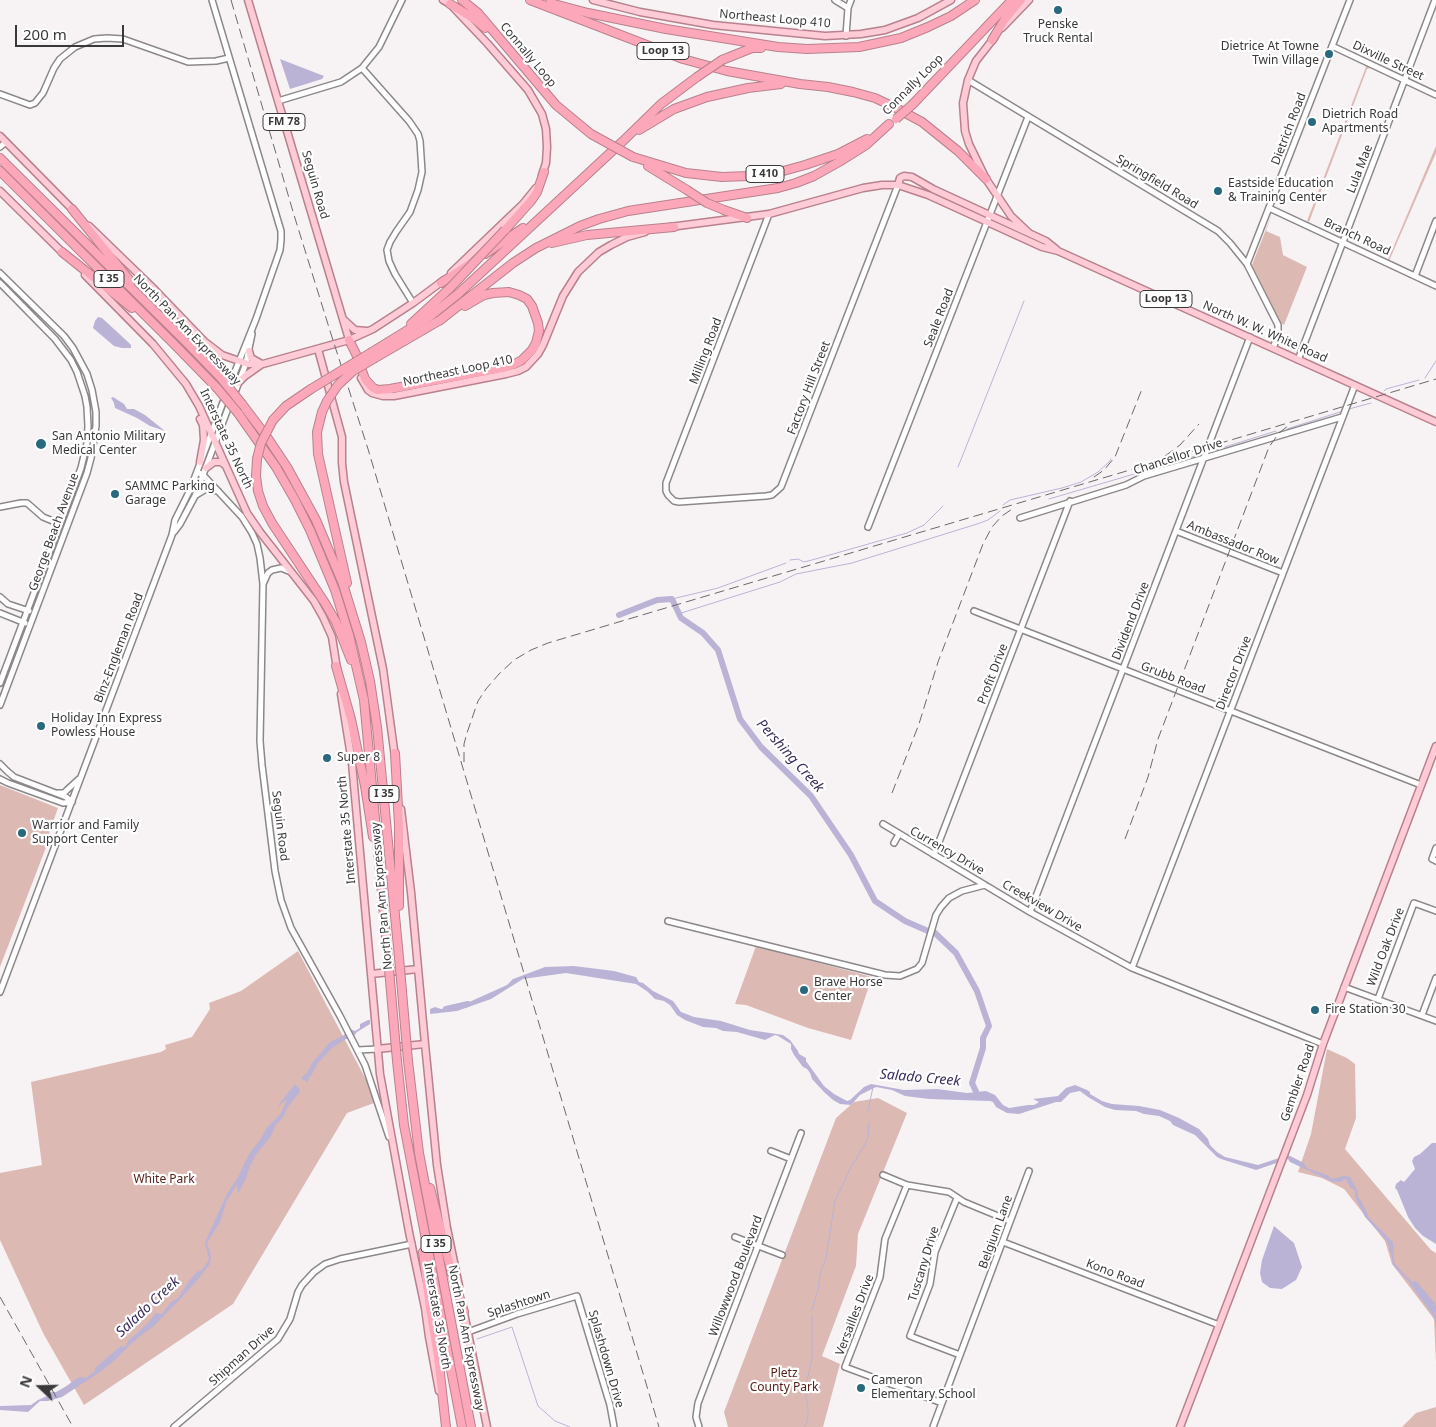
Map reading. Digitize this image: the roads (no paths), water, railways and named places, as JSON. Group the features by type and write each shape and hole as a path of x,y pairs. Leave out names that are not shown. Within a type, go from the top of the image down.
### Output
{"highway":[{"name":"Connally Loop","path":"462,0 478,14 556,106 591,134 633,157 686,173 722,177 776,173 804,166 838,154 863,141 896,119 913,104 1012,0"},
{"name":"Loop 13","path":"530,0 684,59 727,71 828,87 874,98 922,122 958,151 986,179"},
{"path":"539,0 648,26 778,47 807,49 843,48 901,38 951,16 976,0"},
{"path":"992,40 1021,0"},
{"path":"447,2 473,18 504,44"},
{"path":"347,595 347,583 318,454 317,432 322,412 338,385 373,355 429,317 458,294 661,104 722,60 752,48 778,47"},
{"path":"622,142 674,109 707,97 769,85 800,84"},
{"path":"439,321 513,263 536,248 580,226 628,211 778,188 796,183 814,176 866,145 889,124"},
{"name":"Loop 13","path":"633,157 707,203 747,218"},
{"name":"North Pan Am Expressway","path":"0,158 221,378 242,404 276,451 300,490 330,552 347,595 366,661 374,707 408,1061 419,1153 471,1427"},
{"name":"North Pan Am Expressway","path":"0,171 207,377 238,413 276,467 295,500 314,538 338,599 359,673 364,700 404,1125 462,1427"},
{"path":"393,341 450,288 531,201 537,192 544,172"},
{"path":"72,209 156,313"},
{"path":"441,283 545,213"},
{"path":"536,248 561,240 588,235 674,226"},
{"path":"62,252 134,309 207,377"},
{"path":"349,340 356,354 365,379 373,388 384,390 515,364 532,350 539,332 532,306 526,299 509,292 493,292 484,295 439,321 373,355 312,389 286,406 273,420 261,443 257,460 256,476 263,506 272,523 325,603 344,640 353,665 359,673"},
{"path":"336,666 351,719 374,844 380,865"},
{"path":"395,753 399,852 398,948"},
{"path":"415,1124 451,1270 464,1312"},
{"path":"418,1203 446,1427"}],"main road":[{"name":"Seguin Road","path":"248,0 343,319"},
{"name":"Northeast Loop 410","path":"593,0 640,12 713,25 798,35 825,36 861,34 898,26 918,18 951,0"},
{"path":"986,179 969,144 965,131 963,103 968,80 976,61 992,40 1029,0"},
{"path":"0,136 3,145 72,209 205,342 222,354 242,362 263,364 349,340 369,331 441,283 523,204 537,186 544,172 547,146 546,129 542,114 528,90 487,43 447,2"},
{"name":"North W. W. White Road","path":"898,185 902,177 909,176 1042,247 1058,251 1436,422"},
{"name":"North W. W. White Road","path":"986,179 1011,216 1029,233"},
{"name":"North W. W. White Road","path":"747,218 769,214 863,188 898,185 1029,233 1046,241 1058,251"},
{"name":"Interstate 35 North","path":"0,191 106,294 153,344 186,383 199,406 248,513 260,532 314,601 332,637 352,763 377,1049 385,1107 425,1308 446,1427"},
{"name":"Northeast Loop 410","path":"349,340 362,381 368,390 379,396 394,396 518,371 538,354 570,284 599,252 627,237 674,226 747,218"},
{"path":"343,319 355,330 369,331"},
{"name":"FM 78","path":"343,319 349,340"},
{"path":"318,349 342,437 344,482 383,669 411,892 437,1165 447,1228 487,1427"},
{"path":"249,351 251,358 263,364"},
{"path":"238,383 263,364"},
{"path":"186,383 203,425 204,440 200,462"},
{"path":"206,468 214,462 221,462 225,465"},
{"name":"Gembler Road","path":"1180,1427 1298,1119 1344,987 1436,746"},
{"path":"371,974 418,969"},
{"path":"377,1049 425,1044"}],"street":[{"name":"Binz-Engleman Road","path":"0,992 172,535 175,520 190,490 211,434 242,362 280,250 281,231 212,0"},
{"path":"278,101 341,82 362,68 379,48 402,0"},
{"path":"835,0 848,8"},
{"path":"846,36 848,8 852,0"},
{"name":"Dietrich Road","path":"1247,264 1350,0"},
{"name":"Lula Mae","path":"1298,360 1435,0"},
{"path":"0,94 35,104 43,93 60,59 75,47 94,40 107,38 123,39 188,62 216,61 229,58"},
{"name":"Dixville Street","path":"1332,46 1436,95"},
{"path":"362,68 407,118 420,140 422,172 418,190 410,212 390,242 387,250 394,274 413,303"},
{"name":"Springfield Road","path":"968,80 1218,231 1247,264 1278,325 1278,335 1273,348"},
{"name":"Seale Road","path":"868,527 1028,117"},
{"name":"Factory Hill Street","path":"668,495 674,501 679,502 766,496 777,492 898,185"},
{"name":"Branch Road","path":"1269,208 1436,286"},
{"name":"Milling Road","path":"668,495 666,484 769,214"},
{"path":"1415,276 1436,221"},
{"name":"George Beach Avenue","path":"0,273 73,348 87,374 96,412 92,458 0,705"},
{"name":"George Beach Avenue","path":"0,283 63,349 77,372 85,396 88,414 85,450 81,468 0,683"},
{"name":"Binz-Engleman Road","path":"172,535 195,496 206,468 238,383 242,362 249,351 256,319"},
{"name":"Dividend Drive","path":"1030,912 1250,337"},
{"name":"Director Drive","path":"1132,968 1355,385"},
{"name":"Chancellor Drive","path":"1020,518 1126,485 1144,476 1204,457 1342,417"},
{"name":"Seguin Road","path":"197,472 203,475 242,517 257,544 260,558 263,584 260,741 266,807 281,900 291,928 358,1050 370,1078 394,1151"},
{"path":"195,496 206,489 218,491"},
{"name":"Profit Drive","path":"934,855 1070,501"},
{"path":"0,507 27,503 44,517 60,524"},
{"name":"Ambassador Row","path":"1176,531 1283,573"},
{"path":"263,584 268,573 277,568 284,568 292,573"},
{"path":"0,597 8,604 35,613"},
{"name":"Grubb Road","path":"974,611 1421,785"},
{"path":"0,613 30,625"},
{"path":"0,764 14,777 66,796 72,802"},
{"path":"57,793 64,793 81,777"},
{"path":"0,779 63,804 72,802"},
{"name":"Currency Drive","path":"883,824 985,885"},
{"name":"Currency Drive","path":"894,843 899,834"},
{"path":"1434,860 1436,848"},
{"name":"Creekview Drive","path":"668,921 885,975 900,976 917,969 922,963 940,907 949,898 962,891 985,885 1132,968 1323,1044"},
{"name":"Wild Oak Drive","path":"1378,999 1414,903 1436,911"},
{"path":"1422,1016 1436,978"},
{"path":"1344,987 1436,1021"},
{"path":"358,1050 377,1049"},
{"name":"Willowwood Boulevard","path":"699,1427 696,1417 698,1403 801,1133"},
{"path":"771,1151 791,1159"},
{"name":"Belgium Lane","path":"933,1427 1029,1171"},
{"path":"883,1175 907,1185 943,1190 1010,1222"},
{"name":"Versailles Drive","path":"907,1185 885,1239 882,1272 845,1367 942,1403"},
{"name":"Tuscany Drive","path":"957,1198 935,1252 930,1284 910,1336 960,1356"},
{"path":"735,1237 782,1255"},
{"name":"Kono Road","path":"1003,1242 1219,1325"},
{"name":"Shipman Drive","path":"174,1427 278,1339 287,1326 298,1292 309,1276 318,1269 340,1259 412,1244"},
{"name":"Splashtown","path":"468,1332 517,1314 577,1296"},
{"name":"Splashdown Drive","path":"577,1296 610,1405 614,1427"},
{"path":"974,1299 981,1299"}],"waterway":[{"path":"958,467 1024,301"},
{"path":"1425,378 1436,361"},
{"path":"1384,391 1419,380"},
{"path":"1349,409 1371,403"},
{"path":"1287,429 1340,412"},
{"path":"1215,450 1276,431"},
{"path":"1049,499 1199,455"},
{"path":"1003,505 1010,500 1081,482 1098,472 1111,459"},
{"path":"790,560 798,559 804,562 907,533 924,525 943,506"},
{"path":"678,614 780,582 796,574 852,563 977,524 988,520 1000,511"},
{"path":"672,599 718,588 786,563"},
{"name":"Pershing Creek","path":"619,615 657,600 672,599 681,618 703,633 718,650 740,719 761,747 811,796 851,855 875,901 905,921 928,931"},
{"name":"Pershing Creek","path":"934,932 956,953 977,991 989,1026 983,1038 983,1048 972,1083 978,1096"},
{"name":"Salado Creek","path":"446,1009 468,1004"},
{"path":"868,1111 873,1087"},
{"path":"812,1310 818,1290 820,1274 826,1258 835,1201 868,1137 869,1123"},
{"path":"805,1427 808,1418 806,1386 812,1358 812,1315"},
{"path":"477,1339 512,1327 538,1406 555,1421 570,1427"}],"railway":[{"path":"231,0 294,215 368,449 659,1427"},
{"path":"464,762 464,744 467,733 478,701 486,689 514,660 548,643 1436,379"},
{"path":"1094,477 1104,470 1115,457 1142,389"},
{"path":"1165,456 1180,445 1199,424"},
{"path":"1125,839 1148,777 1158,739 1269,447 1279,433 1289,425"},
{"path":"892,793 919,724 938,662 983,544 992,527 1002,516 1015,507"},
{"path":"0,1297 73,1427"}],"place":[{"name":"Penske Truck Rental","path":"1058,10"},
{"name":"Dietrice At Towne Twin Village","path":"1329,54"},
{"name":"Dietrich Road Apartments","path":"1312,122"},
{"name":"Eastside Education & Training Center","path":"1218,191"},
{"name":"San Antonio Military Medical Center","path":"41,444"},
{"name":"SAMMC Parking Garage","path":"115,494"},
{"name":"Holiday Inn Express Powless House","path":"41,726"},
{"name":"Super 8","path":"327,758"},
{"name":"Warrior and Family Support Center","path":"22,833"},
{"name":"Brave Horse Center","path":"804,990"},
{"name":"Fire Station 30","path":"1315,1010"},
{"name":"Cameron Elementary School","path":"861,1388"}],"park label":[{"name":"White Park","path":"164,1180"},
{"name":"Pletz County Park","path":"784,1381"}]}
